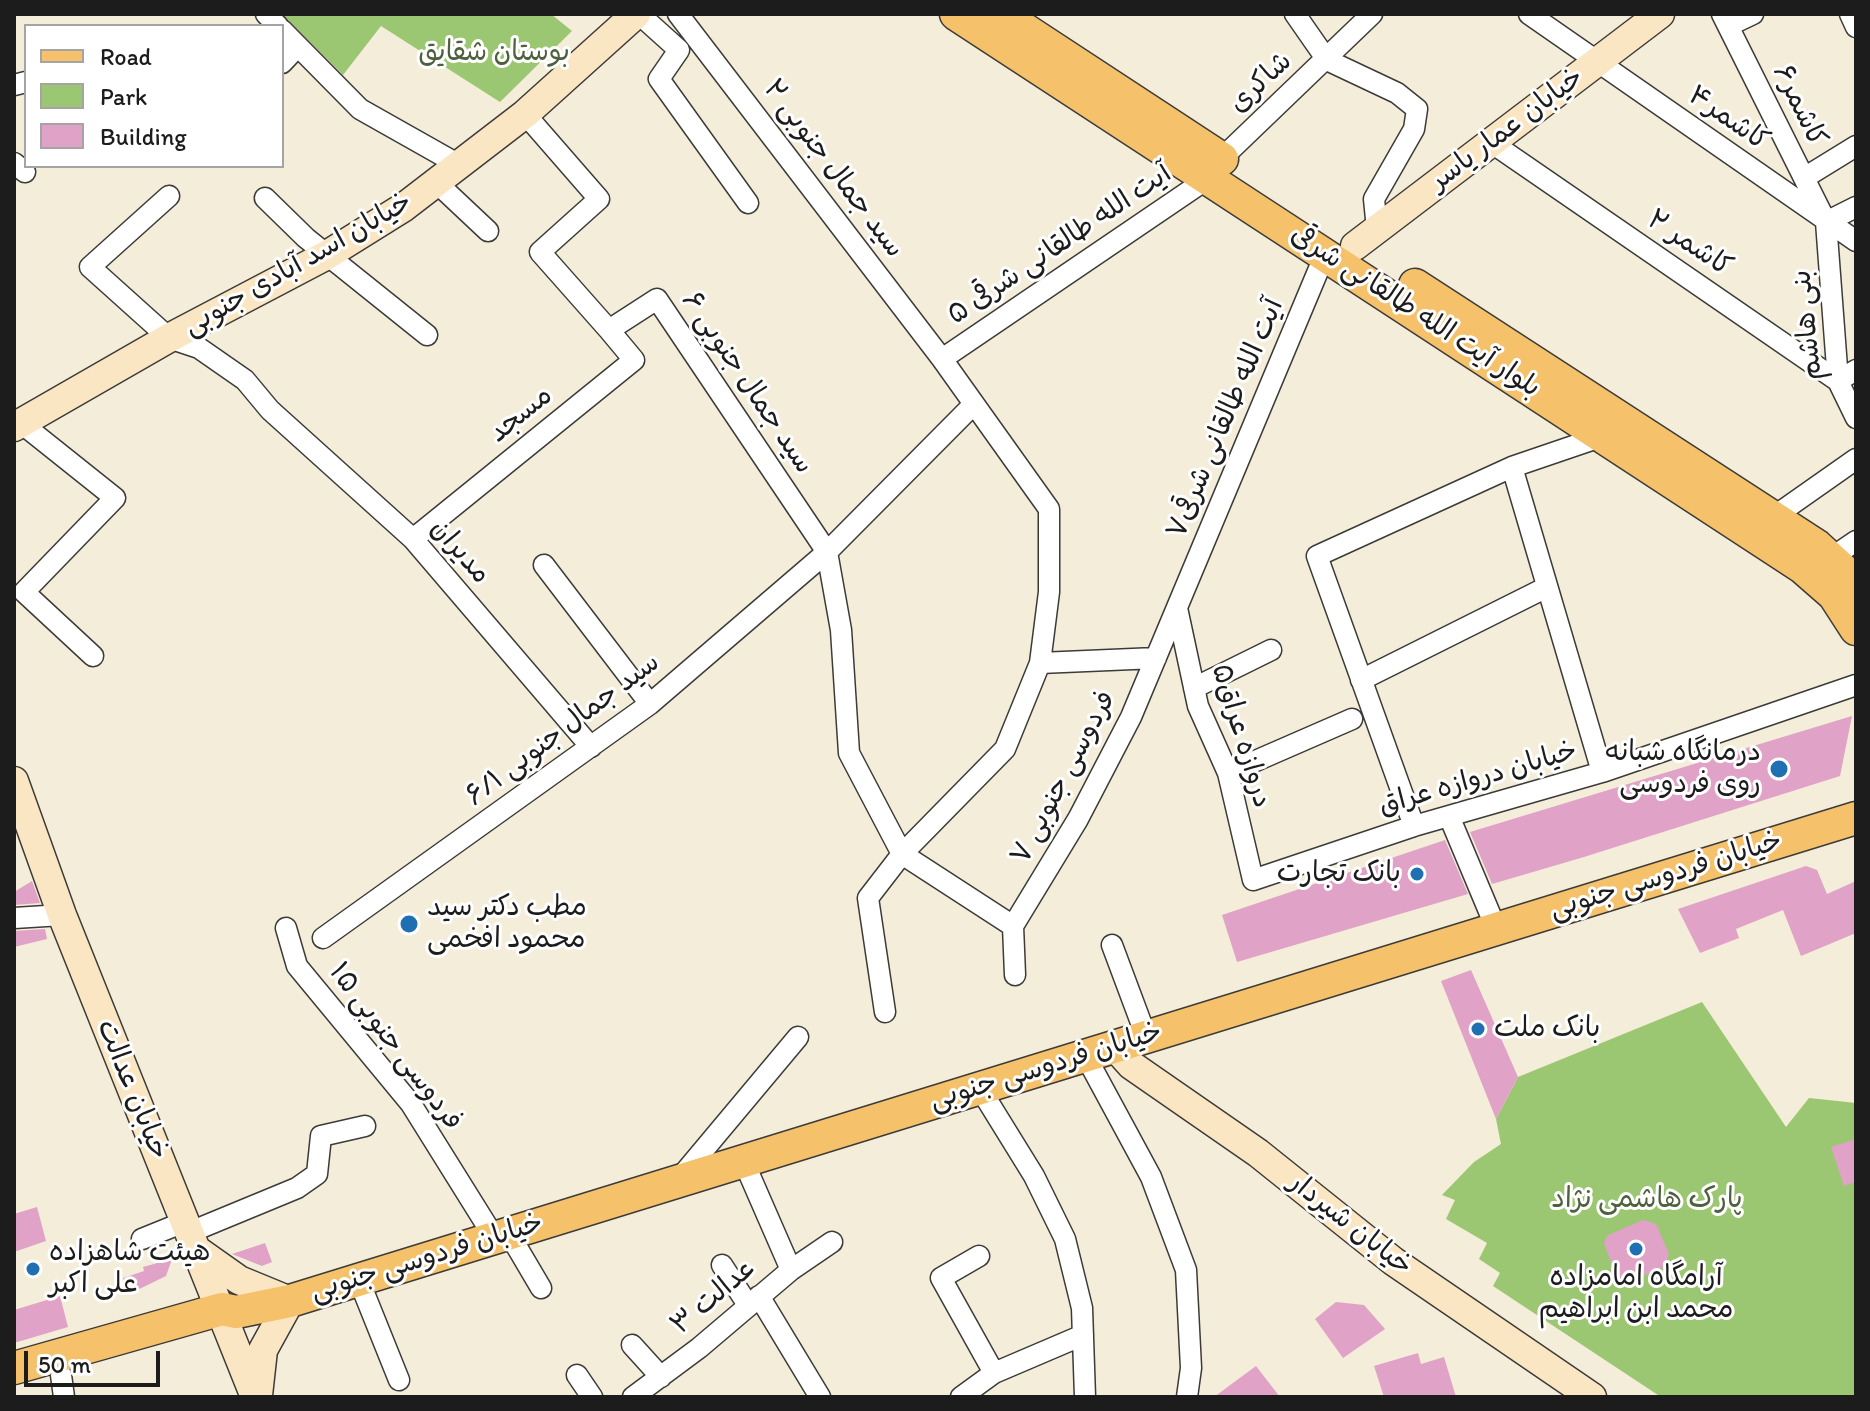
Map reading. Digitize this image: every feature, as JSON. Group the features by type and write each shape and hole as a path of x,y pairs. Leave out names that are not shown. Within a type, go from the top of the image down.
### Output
{"main road":[{"name":"خیابان اسد آبادی جنوبی","path":"17,425 169,338 327,255 438,184 525,114 638,14"},
{"name":"بلوار آیت الله طالقانی شرقی","path":"956,14 1215,168 1352,243 1772,518 1843,550 1856,582"},
{"name":"بلوار آیت الله طالقانی شرقی","path":"1001,14 1215,168"},
{"name":"خیابان عمار یاسر","path":"1352,243 1492,143 1660,14"},
{"name":"بلوار آیت الله طالقانی شرقی","path":"1352,243 1603,436 1802,567 1834,595 1856,629"},
{"name":"خیابان عدالت","path":"14,781 62,915 189,1234 228,1314 257,1397"},
{"name":"خیابان فردوسی جنوبی","path":"14,1368 290,1301 1856,818"},
{"name":"خیابان شیردار","path":"1099,1050 1131,1065 1258,1153 1381,1252 1592,1397"},
{"path":"189,1234 239,1280 290,1301 274,1324 263,1350 257,1397"},
{"name":"خیابان فردوسی جنوبی","path":"14,1389 62,1386 228,1314"}],"street":[{"path":"638,14 679,50 659,79 748,203"},
{"name":"سید جمال جنوبی ۲","path":"678,14 942,359 1049,509 1049,592 1040,663 1005,749 902,854 868,898 885,1012"},
{"path":"1295,14 1327,60"},
{"name":"شاکری","path":"1215,168 1372,14"},
{"name":"کاشمر۴","path":"1529,14 1856,241"},
{"path":"1725,20 1753,14"},
{"path":"1850,14 1856,27"},
{"name":"کاشمر۶","path":"1725,20 1826,222"},
{"path":"284,32 360,109 461,166"},
{"path":"284,61 298,46"},
{"name":"آیت الله طالقانی شرقی۷","path":"1177,608 1352,243 1414,129 1417,109 1397,93 1327,60"},
{"path":"525,114 599,199 540,252 609,330"},
{"name":"کاشمر ۲","path":"1492,143 1847,375"},
{"path":"1804,178 1856,146"},
{"name":"آیت الله طالقانی شرقی ۵","path":"942,359 1215,168"},
{"path":"438,184 488,231"},
{"path":"169,196 90,267 169,338"},
{"path":"265,198 327,255 427,335"},
{"path":"1826,222 1856,207"},
{"name":"بنی هاشم","path":"1826,222 1856,418"},
{"name":"سید جمال جنوبی ۶","path":"609,330 657,299 827,552"},
{"name":"مسجد","path":"413,539 634,360 609,330"},
{"name":"مدیران","path":"169,338 199,348 245,380 270,410 413,539 591,747"},
{"name":"سید جمال جنوبی ۶/۱","path":"323,938 650,704 827,552 974,404"},
{"path":"17,425 115,498 24,592 93,656"},
{"path":"1414,826 1317,556 1512,467 1603,436"},
{"path":"1772,518 1856,459"},
{"path":"1512,467 1602,772"},
{"path":"827,552 841,630 849,753 902,854 1013,926 1015,975"},
{"path":"544,565 650,704"},
{"path":"1361,680 1547,587"},
{"name":"فردوسی جنوبی ۷","path":"1013,926 1078,819 1131,717 1177,608"},
{"name":"دروازه عراق۵","path":"1177,608 1198,706 1228,773 1253,880"},
{"path":"1194,688 1271,650"},
{"path":"1040,663 1156,658"},
{"name":"خیابان دروازه عراق","path":"1253,880 1414,826 1602,772 1856,685"},
{"path":"1228,773 1352,719"},
{"path":"1449,816 1496,928"},
{"path":"14,918 62,915"},
{"name":"فردوسی جنوبی ۱۵","path":"286,928 297,966 411,1104 541,1288"},
{"path":"1112,945 1146,1036"},
{"path":"679,1180 798,1037"},
{"path":"1099,1050 1186,1270 1191,1368 1187,1397"},
{"path":"979,1087 1034,1176 1065,1239 1082,1308 1085,1397"},
{"path":"142,1239 189,1234 297,1188 317,1174 321,1136 365,1126"},
{"path":"743,1160 791,1270"},
{"name":"عدالت ۳","path":"633,1397 791,1270 832,1242"},
{"path":"979,1256 941,1278 994,1373"},
{"path":"722,1265 753,1300 820,1397"},
{"path":"358,1278 399,1380"},
{"path":"961,1397 994,1373 1083,1335"},
{"path":"632,1345 661,1377"},
{"path":"577,1375 592,1397"}],"green space":[{"name":"بوستان شقایق","path":"282,14 551,14 572,31 500,102 381,26 343,75"},
{"name":"پارک هاشمی نژاد","path":"1702,1002 1786,1127 1809,1098 1856,1103 1856,1397 1661,1397 1493,1286 1500,1273 1479,1259 1487,1243 1446,1219 1455,1200 1442,1195 1474,1162 1501,1144 1496,1119 1518,1077"}],"building":[{"path":"1852,716 1840,776 1584,857 1492,884 1470,832"},
{"path":"1445,840 1468,894 1237,962 1222,915"},
{"path":"1806,866 1817,870 1827,894 1856,881 1856,933 1801,956 1783,910 1736,929 1739,938 1700,953 1678,909"},
{"path":"32,881 40,903 14,905 14,892"},
{"path":"45,929 47,939 14,947 14,931"},
{"name":"بانک ملت","path":"1471,970 1518,1077 1496,1119 1441,981"},
{"path":"1856,1139 1856,1182 1844,1186 1831,1147"},
{"path":"37,1207 46,1241 14,1252 14,1214"},
{"name":"آرامگاه امامزاده محمد ابن ابراهیم","path":"1643,1220 1656,1224 1669,1254 1664,1267 1628,1282 1616,1276 1604,1243 1608,1235"},
{"path":"265,1243 272,1262 262,1266 232,1254"},
{"path":"172,1259 166,1276 127,1295 123,1278 144,1271 143,1267"},
{"path":"60,1296 68,1327 14,1343 14,1310"},
{"path":"1336,1302 1364,1305 1385,1329 1343,1358 1315,1319"},
{"path":"1418,1353 1421,1364 1444,1357 1456,1397 1384,1397 1374,1366"},
{"path":"1256,1366 1280,1397 1214,1397"}],"place":[{"name":"درمانگاه شبانه روی فردوسی","path":"1779,769"},
{"name":"بانک تجارت","path":"1417,874"},
{"name":"مطب دکتر سید محمود افخمی","path":"409,924"},
{"name":"بانک ملت","path":"1478,1029"},
{"name":"آرامگاه امامزاده محمد ابن ابراهیم","path":"1636,1249"},
{"name":"هیئت شاهزاده علی اکبر","path":"33,1269"}]}
